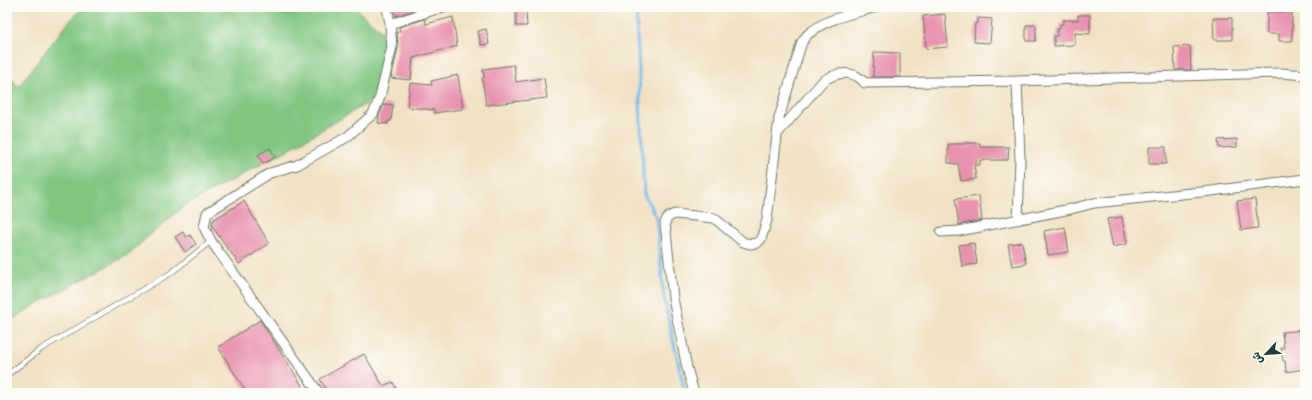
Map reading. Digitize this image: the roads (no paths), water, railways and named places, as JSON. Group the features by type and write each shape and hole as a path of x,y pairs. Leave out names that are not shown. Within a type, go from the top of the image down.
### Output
{"street":[{"path":"319,393 211,241 204,227 207,213 270,173 297,165 347,137 373,114 380,97 392,47 387,7"},
{"path":"390,24 443,7"},
{"path":"694,393 687,368 673,298 666,223 667,218 672,214 714,218 743,242 750,244 757,243 761,239 767,220 779,118 802,42 809,33 819,26 839,18 876,7"},
{"path":"777,134 823,81 831,76 841,73 854,75 865,83 1017,81 1281,73 1305,75"},
{"path":"1017,81 1020,160 1018,220"},
{"path":"942,232 960,231 1018,220 1094,203 1211,191 1305,179"}],"lane":[{"path":"7,375 41,349 171,273 211,241"}],"waterway":[{"path":"636,7 644,194 656,217 664,298 685,393"}]}
